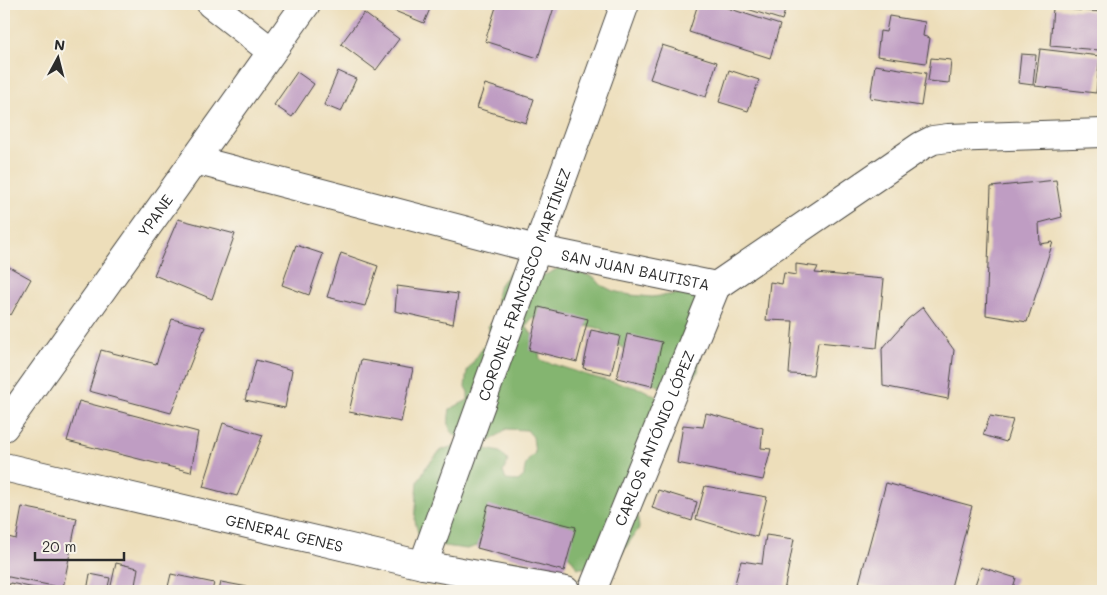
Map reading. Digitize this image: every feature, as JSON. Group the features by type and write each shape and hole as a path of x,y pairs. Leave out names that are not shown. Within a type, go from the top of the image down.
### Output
{"street":[{"path":"211,4 271,51"},
{"name":"YPANE","path":"4,427 306,4"},
{"name":"CORONEL FRANCISCO MARTÍNEZ","path":"423,565 625,4"},
{"name":"SAN JUAN BAUTISTA","path":"195,160 536,249 716,286 921,146 933,140 1103,133"},
{"name":"CARLOS ANTÓNIO LÓPEZ","path":"592,591 716,286"},
{"name":"GENERAL GENES","path":"4,467 423,565 566,591"}],"green space":[{"path":"562,266 573,268 583,274 594,277 601,285 613,291 630,295 652,297 685,293 706,296 698,372 689,382 661,387 648,381 632,353 606,338 599,328 532,318 526,326 538,343 540,360 593,377 642,389 661,399 673,426 667,451 660,460 637,511 639,528 612,568 578,568 567,553 487,543 467,549 444,546 418,533 415,521 418,482 426,467 441,450 457,445 500,452 508,461 503,472 506,480 518,481 524,476 526,463 535,453 533,437 527,430 506,429 489,442 476,444 460,438 452,432 449,425 450,409 468,400 468,392 465,387 467,371 484,346 495,343 495,337 490,332 488,326 499,317 497,292 501,283 511,271 543,275 551,273"}],"building":[{"path":"380,4 432,4 424,23"},
{"path":"497,4 555,4 538,58 485,41"},
{"path":"698,4 715,4 780,25 770,58 689,32"},
{"path":"742,4 787,4 782,20 741,7"},
{"path":"1053,8 1102,12 1099,50 1050,46"},
{"path":"364,13 399,39 376,70 341,44"},
{"path":"889,16 925,22 923,36 930,38 926,63 877,56 880,31 886,32"},
{"path":"662,45 717,62 706,97 650,79"},
{"path":"1040,49 1100,56 1096,93 1035,86"},
{"path":"1021,54 1036,55 1033,85 1018,83"},
{"path":"931,58 951,60 949,83 928,81"},
{"path":"875,65 926,73 921,106 870,98"},
{"path":"729,70 759,80 748,111 719,102"},
{"path":"338,71 356,79 341,112 324,105"},
{"path":"297,72 314,84 292,117 274,105"},
{"path":"485,84 534,99 526,123 477,108"},
{"path":"1056,180 1062,217 1039,223 1040,244 1053,242 1027,322 986,315 991,187"},
{"path":"178,219 235,234 212,299 154,275"},
{"path":"296,245 323,254 309,295 282,285"},
{"path":"341,253 378,266 365,306 327,297"},
{"path":"4,264 31,279 11,315 4,311"},
{"path":"796,264 818,267 815,273 884,279 877,348 818,342 813,375 789,374 793,321 766,320 770,282 782,284 784,273 796,275"},
{"path":"397,286 458,294 453,324 395,311"},
{"path":"539,307 588,319 577,362 529,350"},
{"path":"923,307 954,350 948,399 883,386 882,349 908,319"},
{"path":"172,319 205,327 171,413 89,391 101,350 156,364"},
{"path":"591,330 620,336 611,374 583,368"},
{"path":"627,334 662,342 652,386 617,378"},
{"path":"256,360 292,370 285,408 245,400"},
{"path":"361,360 413,369 401,422 349,412"},
{"path":"79,401 198,432 191,472 67,441"},
{"path":"706,413 763,428 761,448 771,449 763,480 677,463 683,425 703,427"},
{"path":"990,416 1013,420 1006,442 983,435"},
{"path":"223,423 263,435 237,496 203,487"},
{"path":"886,483 972,506 950,591 893,591 859,583"},
{"path":"705,486 767,497 757,537 696,519"},
{"path":"658,490 697,502 692,521 652,508"},
{"path":"488,505 576,527 564,571 477,548"},
{"path":"22,507 77,518 63,588 4,576 4,536 16,539"},
{"path":"766,535 794,539 784,591 757,591 734,587 741,561 762,564"},
{"path":"116,563 138,568 134,591 110,590"},
{"path":"981,567 1016,578 1012,591 973,591"},
{"path":"90,574 110,578 107,591 87,591"},
{"path":"171,574 214,583 212,591 167,591"},
{"path":"221,582 264,590 264,591 219,591"},
{"path":"10,583 45,590 45,591 8,591"}]}
